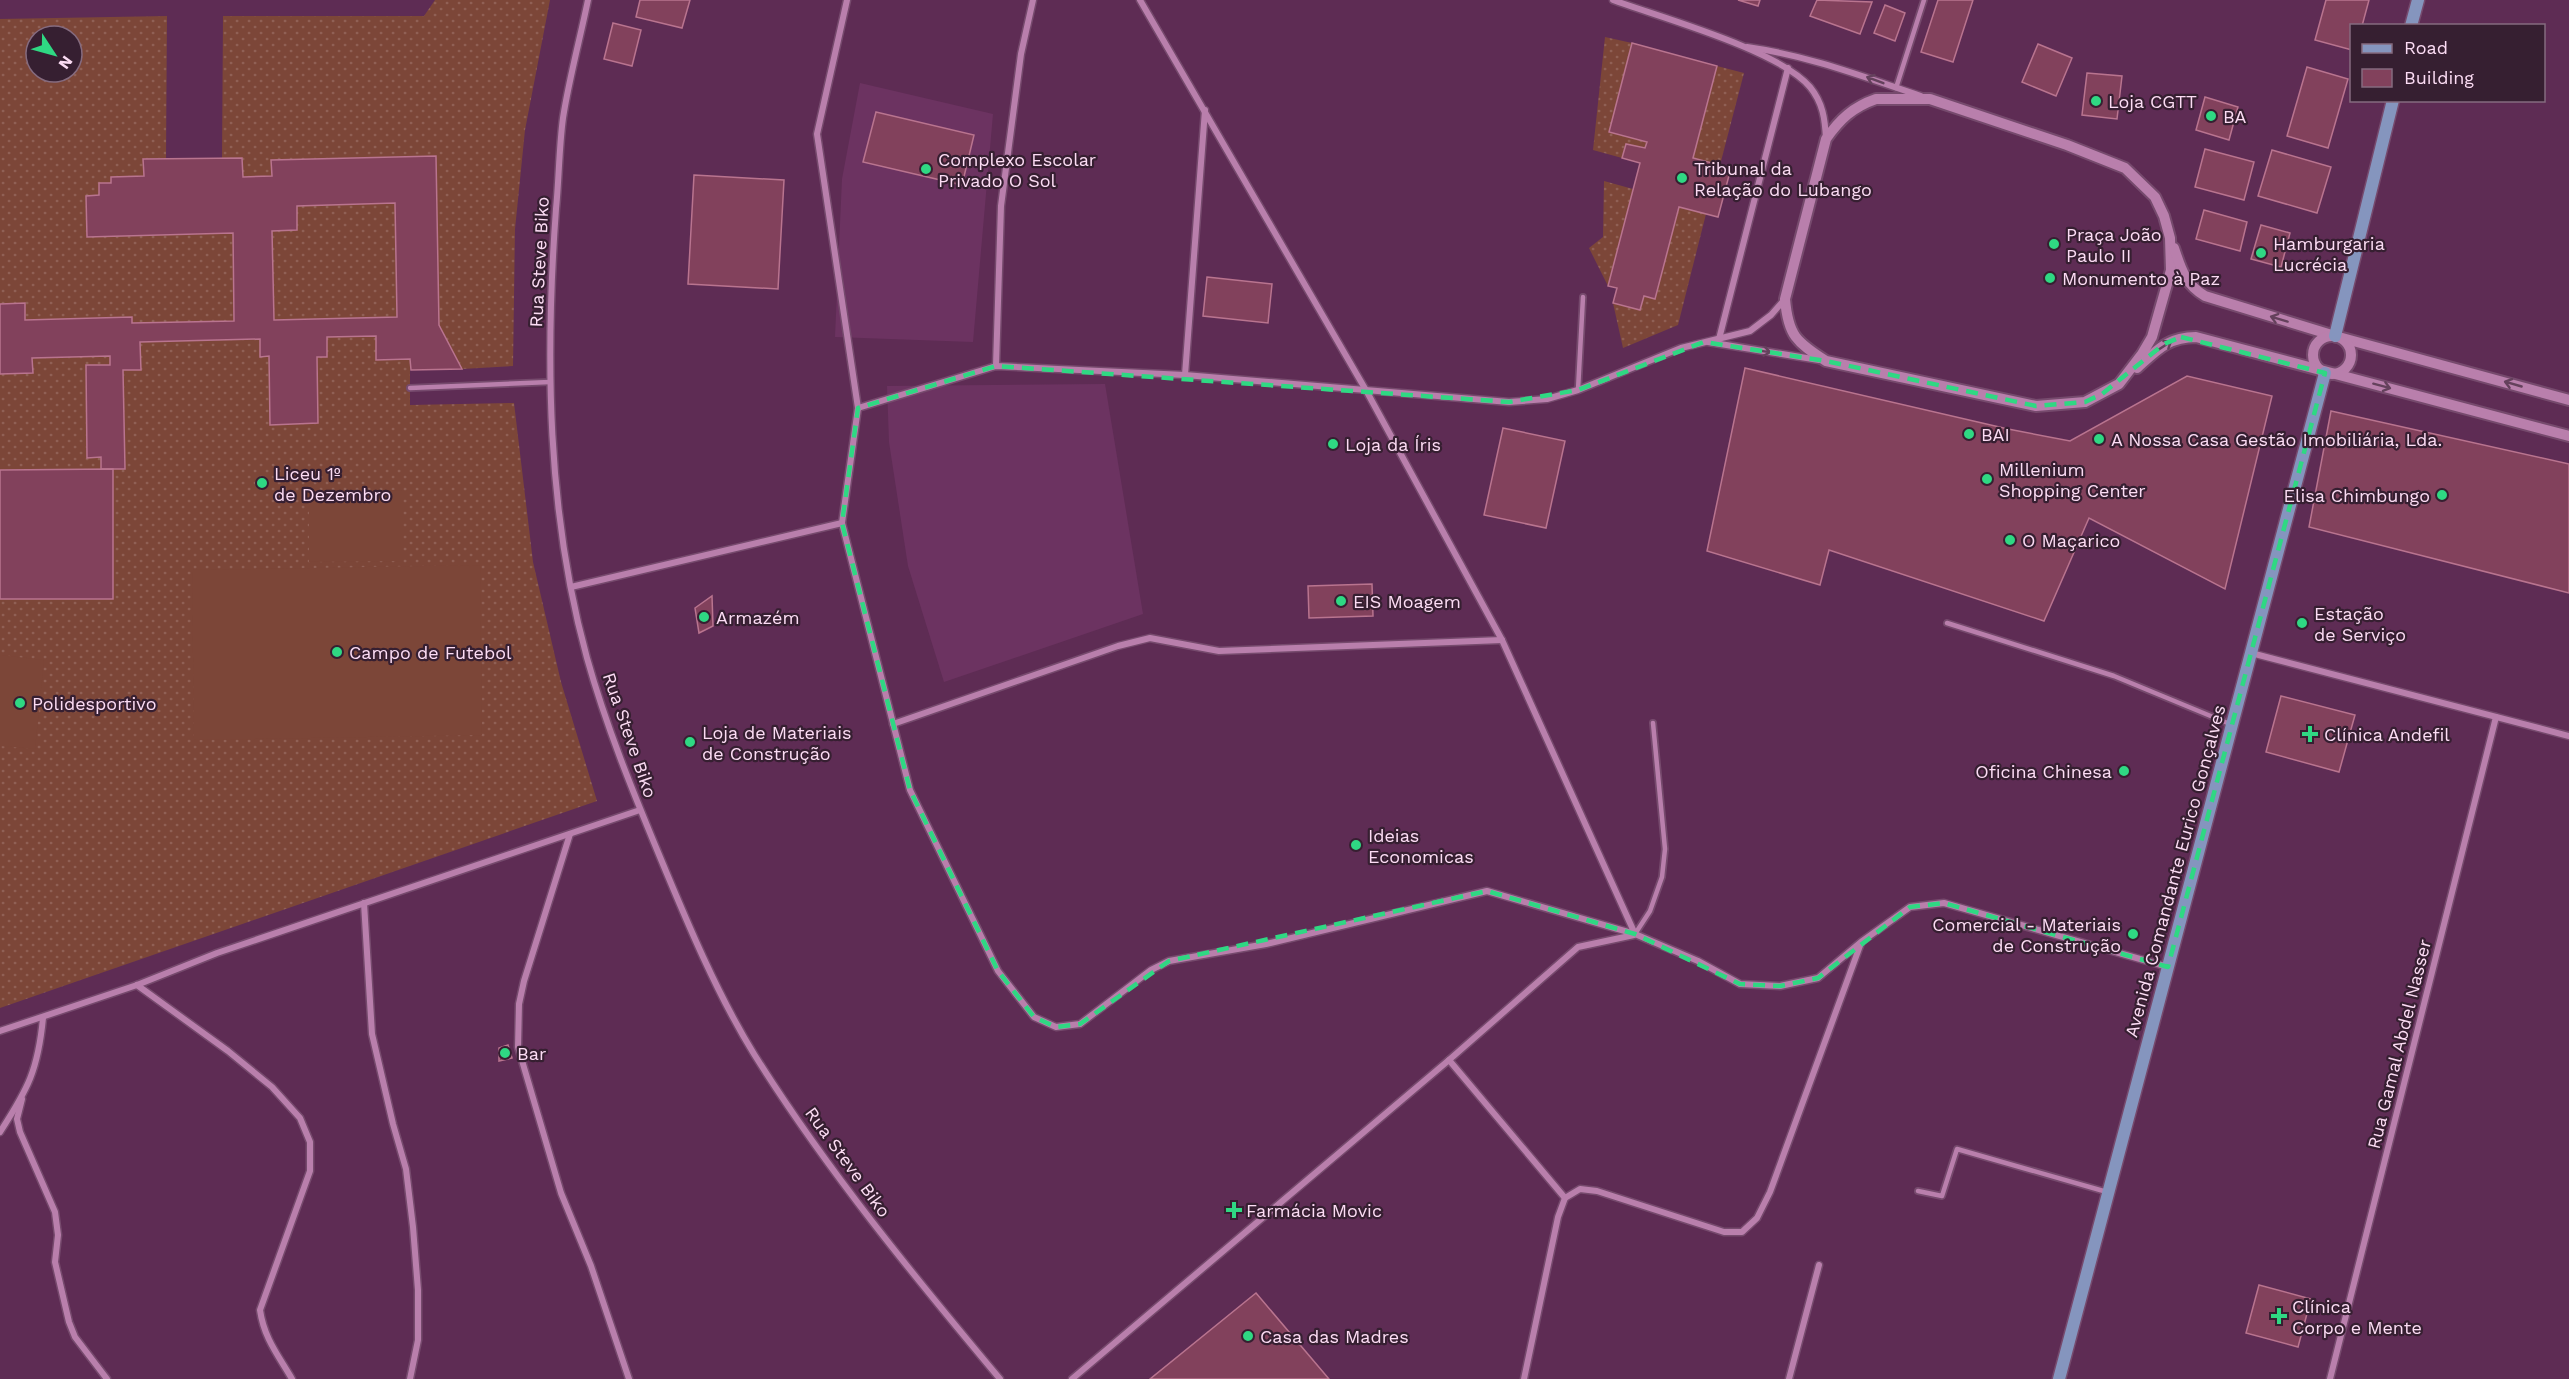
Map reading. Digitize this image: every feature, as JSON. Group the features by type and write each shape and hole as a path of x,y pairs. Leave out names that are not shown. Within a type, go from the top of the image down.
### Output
{"main road":[{"path":"2412,24 2418,0"},
{"path":"2335,336 2393,102"},
{"name":"Avenida Comandante Eurico Gonçalves","path":"2059,1379 2325,373"}],"street":[{"name":"Rua Steve Biko","path":"588,0 563,118 551,275 550,382 559,506 571,587 587,657 606,719 640,810 694,938 753,1052 866,1215 1000,1379"},
{"path":"847,0 818,134 858,408 842,524 910,790 998,971 1034,1017 1056,1027 1080,1024 1151,970 1169,961 1266,944 1487,891 1635,934 1698,961 1740,984 1780,986 1818,978 1861,942 1910,907 1944,903 2168,967"},
{"path":"996,366 1001,206 1021,54 1033,0"},
{"path":"1140,0 1205,108 1367,392 1502,640 1635,934"},
{"path":"1613,0 1740,46 1788,68 1812,89 1824,109 1827,139"},
{"path":"1740,46 1791,54 1854,72 2067,145 2125,168 2155,196 2164,216 2182,274 2192,288 2205,296 2335,336 2569,400"},
{"path":"1719,339 1788,68"},
{"path":"1826,361 1803,347 1793,336 1787,322 1785,299 1827,139 1838,122 1861,104 1876,99 1930,99"},
{"path":"1185,375 1205,108"},
{"path":"2119,384 2152,338 2162,308 2171,270 2170,238 2164,216"},
{"path":"858,408 996,366 1185,375 1367,392 1509,402 1547,399 1578,390 1681,348 1750,331 1771,315 1785,299"},
{"path":"2335,336 2348,345 2350,360 2338,373 2325,373 2314,361 2313,350 2319,340 2335,336"},
{"path":"1704,342 1826,361 2036,406 2085,402 2119,384 2164,344 2181,337 2196,337 2569,436"},
{"path":"571,587 842,524"},
{"path":"892,724 1118,646 1150,638 1219,651 1502,640"},
{"path":"2251,653 2569,736"},
{"name":"Rua Gamal Abdel Nasser","path":"2330,1379 2496,717"},
{"path":"0,1031 137,985 217,953 640,810"},
{"path":"570,834 524,981 519,1004 518,1047 561,1193 591,1266 629,1379"},
{"path":"364,903 372,1034 406,1168 414,1237 418,1290 418,1340 410,1379"},
{"path":"1072,1379 1449,1060 1578,947 1635,934"},
{"path":"1524,1379 1558,1217 1565,1198 1580,1189 1597,1191 1724,1232 1742,1232 1757,1218 1770,1192 1861,942"},
{"path":"137,985 228,1051 272,1087 300,1118 310,1142 310,1170 260,1310 262,1323 275,1355 292,1379"},
{"path":"43,1018 39,1054 17,1119 20,1132 55,1212 58,1235 55,1262 69,1322 75,1337 108,1379"},
{"path":"1449,1060 1565,1198"},
{"path":"0,1132 22,1099"},
{"path":"1789,1379 1819,1265"}],"lane":[{"path":"1896,88 1924,0"},
{"path":"1578,390 1583,297"},
{"path":"410,388 550,382"},
{"path":"1947,623 2114,676 2232,725"},
{"path":"1635,934 1650,910 1662,877 1665,849 1653,723"},
{"path":"1918,1191 1942,1196 1957,1149 2109,1192"}],"highlighted area":[{"path":"2181,337 2325,373 2168,967 1944,903 1910,907 1818,978 1780,986 1740,984 1635,934 1487,891 1169,961 1080,1024 1056,1027 1034,1017 998,971 910,790 842,523 858,408 996,366 1509,402 1578,390 1704,342 1826,361 2036,406 2085,402 2102,394 2164,344"}],"shaded area":[{"path":"435,0 550,0 525,130 515,229 513,366 462,369 439,325 436,156 271,161 272,176 243,177 242,158 222,159 223,16 424,16"},
{"path":"167,16 166,158 144,159 144,176 112,177 111,183 99,195 86,196 87,237 233,233 234,321 132,323 25,320 24,303 0,304 0,19"},
{"path":"1605,37 1632,43 1609,132 1647,142 1645,148 1626,144 1622,158 1593,150"},
{"path":"1717,66 1744,73 1720,165 1693,158"},
{"path":"860,83 993,114 973,342 835,337 842,179"},
{"path":"1604,181 1633,189 1608,286 1589,248 1603,237"},
{"path":"395,203 397,317 274,320 272,231 297,230 297,206"},
{"path":"1679,207 1706,214 1678,325 1623,348 1613,303 1640,310 1644,296 1655,298"},
{"path":"376,336 377,360 410,359 410,405 514,403 533,562 561,682 597,801 0,1008 0,599 113,599 113,469 125,469 123,370 140,369 140,342 260,339 260,357 269,356 270,424 318,423 317,357 327,357 327,337"},
{"path":"110,356 110,365 86,366 87,457 101,457 101,469 0,470 0,374 33,373 32,358"},
{"path":"1105,384 1143,614 944,682 908,566 889,442 887,386"},
{"path":"402,490 402,561 309,562 309,491"},
{"name":"Campo de Futebol","path":"480,565 482,735 194,740 192,570"},
{"name":"Polidesportivo","path":"0,655 44,660 35,749 0,746"}],"building":[{"path":"640,0 690,0 682,28 636,17"},
{"path":"1738,0 1760,0 1758,6"},
{"path":"1817,0 1872,2 1860,34 1810,16"},
{"path":"1938,0 1973,0 1953,62 1921,52"},
{"path":"2326,0 2369,0 2363,24 2350,24 2350,49 2315,40"},
{"path":"1885,5 1905,13 1895,41 1874,33"},
{"path":"613,23 641,30 632,66 604,59"},
{"name":"Tribunal da Relação do Lubango","path":"1632,43 1717,66 1693,158 1731,168 1718,217 1679,207 1655,299 1644,296 1640,310 1613,303 1617,288 1608,286 1640,163 1622,158 1626,144 1645,148 1647,142 1609,132"},
{"path":"2038,44 2072,58 2056,96 2022,82"},
{"path":"2307,67 2348,79 2328,148 2287,136"},
{"path":"2087,73 2122,76 2117,119 2082,115"},
{"path":"2205,97 2238,107 2229,140 2196,130"},
{"path":"876,112 974,135 962,185 863,162"},
{"path":"2205,149 2254,162 2244,200 2195,187"},
{"path":"2272,150 2331,167 2317,213 2258,196"},
{"name":"Liceu 1º de Dezembro","path":"436,156 439,325 462,369 411,370 410,359 376,360 376,336 327,337 327,357 317,357 318,423 270,425 269,356 260,357 260,339 140,342 141,370 123,370 125,469 101,469 101,457 87,458 86,365 110,365 110,356 32,358 33,373 0,374 0,304 25,303 25,320 132,317 132,323 234,321 233,233 87,237 86,196 99,195 99,183 111,183 111,177 144,176 143,159 242,158 243,177 272,176 271,160","holes":["395,203 397,317 274,320 272,231 297,230 297,206"]},
{"path":"694,175 784,180 778,289 688,284"},
{"path":"2204,210 2247,222 2240,251 2196,239"},
{"path":"2261,225 2290,233 2281,267 2251,259"},
{"path":"1207,277 1272,284 1268,323 1203,316"},
{"name":"Millenium Shopping Center","path":"1745,368 2008,429 2070,441 2187,376 2272,396 2225,589 2089,518 2044,621 1829,550 1820,585 1707,551"},
{"name":"Elisa Chimbungo","path":"2331,411 2569,464 2569,593 2309,527"},
{"path":"1503,428 1565,441 1546,528 1484,515"},
{"path":"113,469 113,599 0,599 0,470"},
{"name":"EIS Moagem","path":"1372,584 1373,616 1309,618 1308,586"},
{"name":"Armazém","path":"712,596 713,626 699,633 695,608"},
{"name":"Clínica Andefil","path":"2281,696 2355,715 2339,772 2266,752"},
{"name":"Bar","path":"508,1045 512,1058 499,1061 499,1048"},
{"name":"Clínica Corpo e Mente","path":"2259,1285 2311,1299 2298,1347 2246,1333"},
{"name":"Casa das Madres","path":"1256,1293 1329,1379 1150,1379"}],"place":[{"name":"Loja CGTT","path":"2096,101"},
{"name":"BA","path":"2211,116"},
{"name":"Complexo Escolar Privado O Sol","path":"926,169"},
{"name":"Tribunal da Relação do Lubango","path":"1682,178"},
{"name":"Praça João Paulo II","path":"2054,244"},
{"name":"Hamburgaria Lucrécia","path":"2261,253"},
{"name":"Monumento à Paz","path":"2050,278"},
{"name":"BAI","path":"1969,434"},
{"name":"A Nossa Casa Gestão Imobiliária, Lda.","path":"2099,439"},
{"name":"Loja da Íris","path":"1333,444"},
{"name":"Millenium Shopping Center","path":"1987,479"},
{"name":"Liceu 1º de Dezembro","path":"262,483"},
{"name":"Elisa Chimbungo","path":"2442,495"},
{"name":"O Maçarico","path":"2010,540"},
{"name":"EIS Moagem","path":"1341,601"},
{"name":"Armazém","path":"704,617"},
{"name":"Estação de Serviço","path":"2302,623"},
{"name":"Campo de Futebol","path":"337,652"},
{"name":"Polidesportivo","path":"20,703"},
{"name":"Clínica Andefil","path":"2310,734"},
{"name":"Loja de Materiais de Construção","path":"690,742"},
{"name":"Oficina Chinesa","path":"2124,771"},
{"name":"Ideias Economicas","path":"1356,845"},
{"name":"Comercial - Materiais de Construção","path":"2133,934"},
{"name":"Bar","path":"505,1053"},
{"name":"Farmácia Movic","path":"1234,1210"},
{"name":"Clínica Corpo e Mente","path":"2279,1316"},
{"name":"Casa das Madres","path":"1248,1336"}]}
